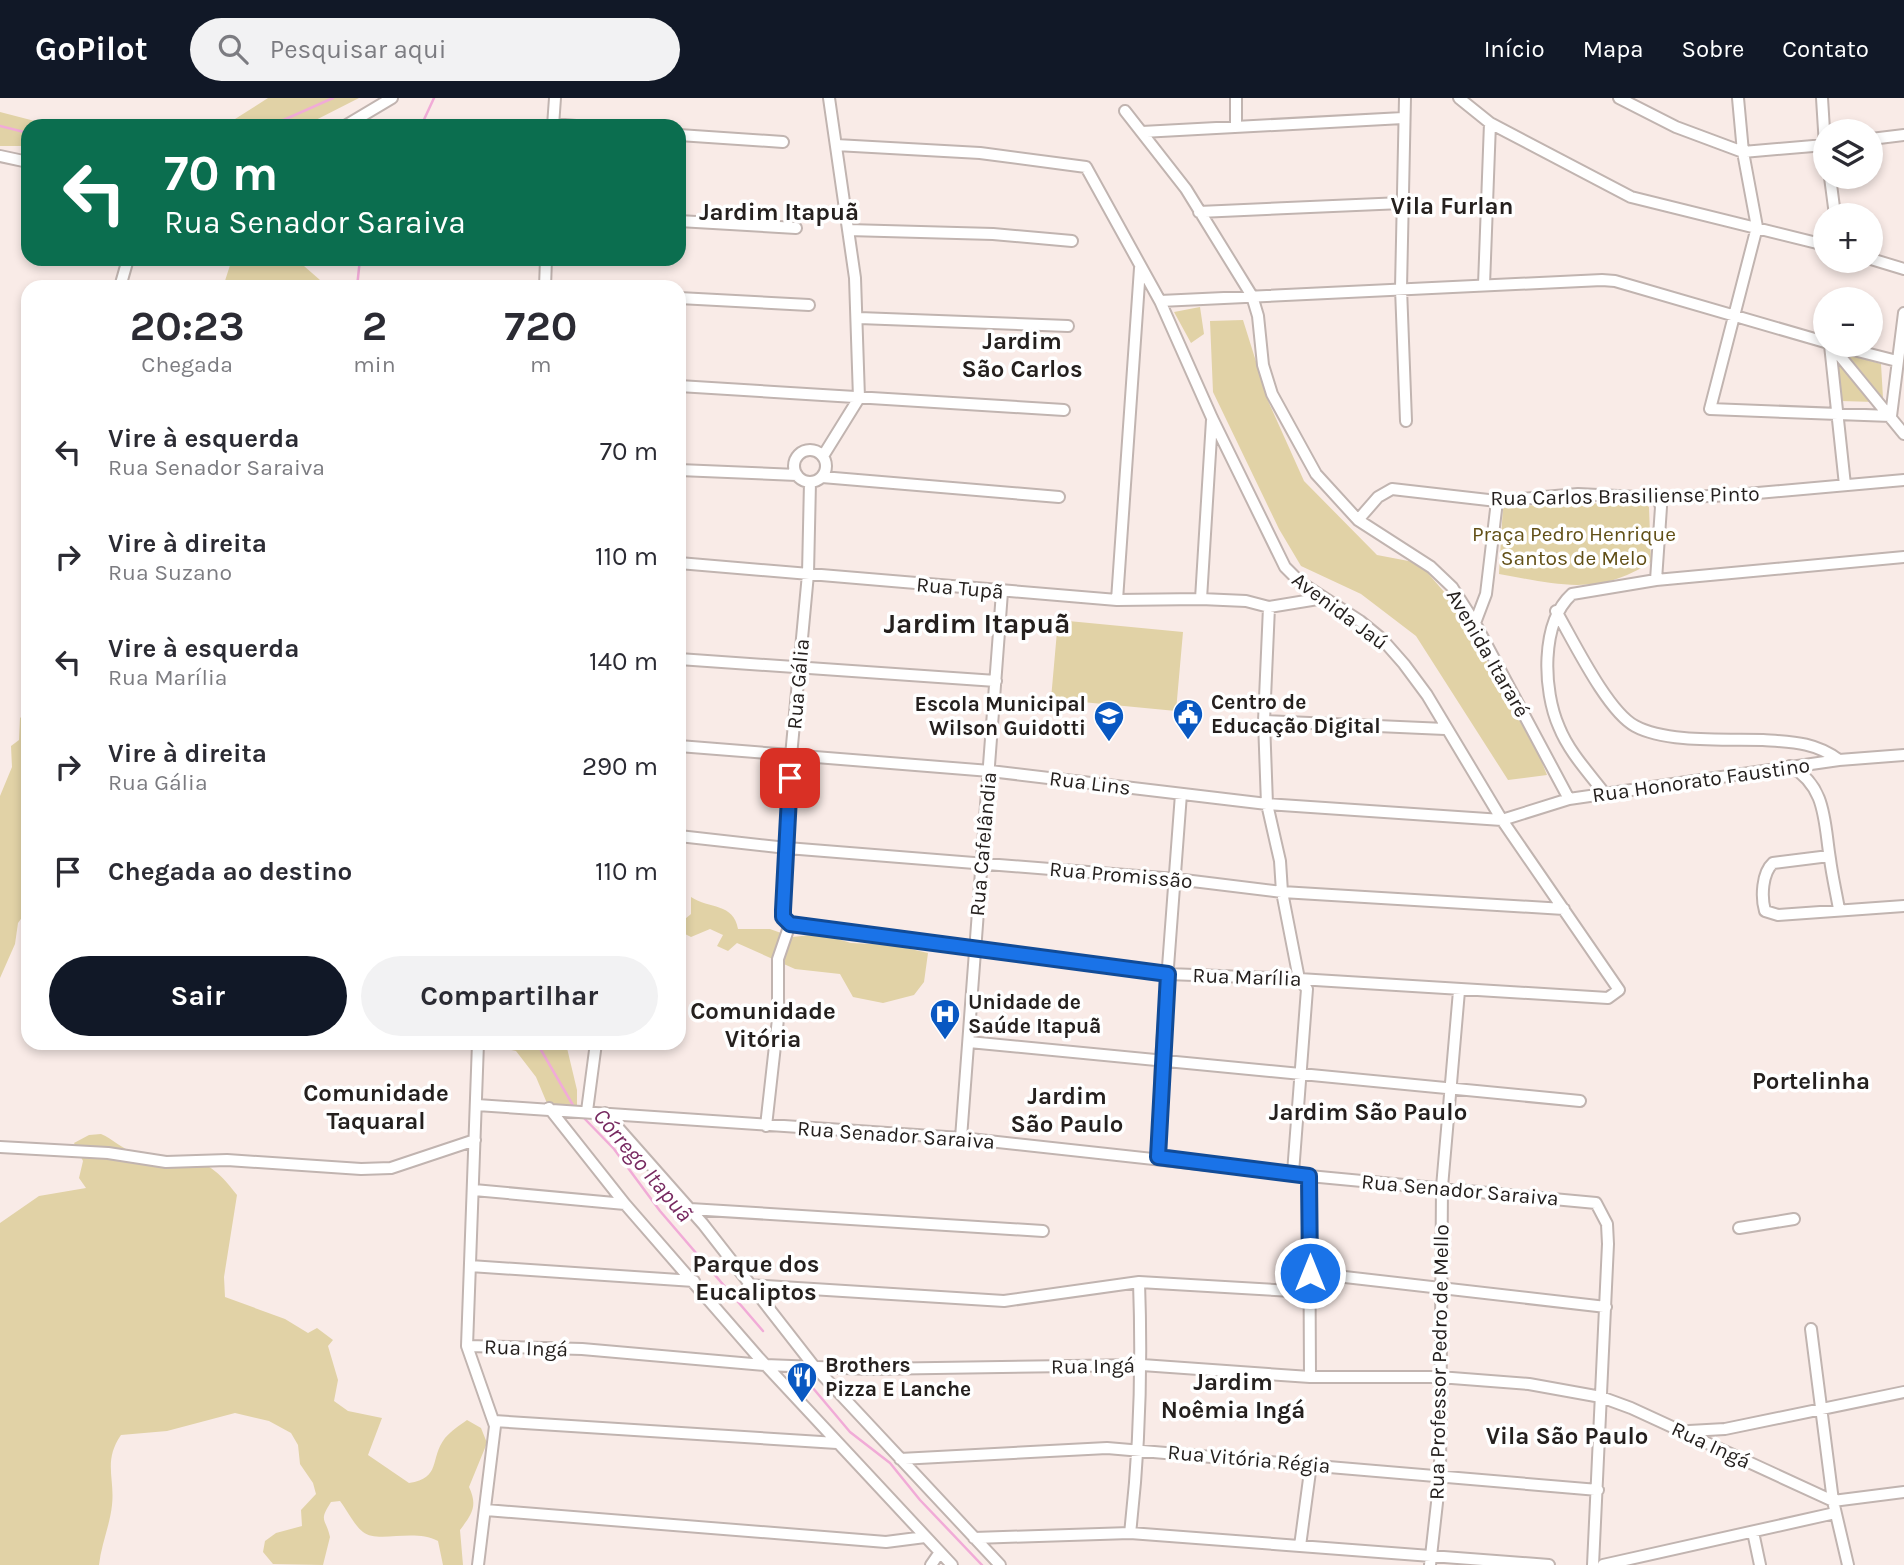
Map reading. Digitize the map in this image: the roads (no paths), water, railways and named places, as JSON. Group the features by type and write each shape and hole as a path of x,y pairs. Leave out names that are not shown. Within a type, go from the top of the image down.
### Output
{"street":[{"path":"357,119 392,98"},
{"path":"553,119 555,98"},
{"path":"822,477 826,469 823,456 859,398 859,318 829,98"},
{"path":"1236,98 1236,127"},
{"path":"1405,98 1401,288 1406,421"},
{"path":"1459,98 1490,123 1631,197 1813,242"},
{"path":"1619,98 1676,127 1742,152 1813,146"},
{"path":"1738,98 1742,152 1757,226 1710,408 1891,416"},
{"path":"1822,98 1823,119"},
{"name":"Avenida Itararé","path":"1125,111 1186,189 1252,296 1258,316 1263,365 1279,410 1316,474 1358,520 1441,574 1475,623 1569,799"},
{"path":"1142,132 1403,118"},
{"path":"1484,285 1490,123"},
{"path":"686,135 783,142"},
{"path":"1883,138 1904,135"},
{"name":"Avenida Jaú","path":"836,145 980,153 1086,167 1160,301 1212,418 1284,567 1290,575 1348,611 1382,639 1427,695 1502,820 1619,990"},
{"path":"0,156 21,160"},
{"path":"1199,212 1402,203"},
{"path":"686,221 796,228"},
{"path":"848,230 993,234 1072,241"},
{"path":"1883,263 1904,269"},
{"path":"1117,600 1140,265"},
{"path":"1160,301 1401,288 1615,281 1813,339"},
{"path":"686,298 809,305"},
{"path":"1891,416 1904,313"},
{"path":"859,318 1068,326"},
{"path":"1831,357 1845,485"},
{"path":"1841,357 1904,433"},
{"path":"1881,357 1897,361"},
{"path":"686,386 1064,410"},
{"path":"1201,599 1212,418"},
{"path":"797,475 795,460 802,452 811,449 823,456"},
{"path":"686,470 797,475 810,482 822,477 1059,497"},
{"name":"Rua Carlos Brasiliense Pinto","path":"1358,520 1378,497 1392,489 1497,500 1578,494 1658,498 1760,494 1904,480"},
{"name":"Rua Gália","path":"790,924 783,917 791,756 808,574 810,482"},
{"path":"1656,580 1661,507 1658,498"},
{"path":"1475,623 1486,594 1497,500"},
{"path":"1605,794 1559,730 1552,708 1549,642 1556,611 1572,594 1656,580 1904,557"},
{"name":"Rua Tupã","path":"686,564 1117,600 1246,601 1269,607 1324,598"},
{"name":"Rua Cafelândia","path":"961,1138 1002,592"},
{"path":"1269,607 1265,721 1267,804 1280,861 1282,892 1299,979 1307,989 1293,1172"},
{"path":"1556,611 1601,687 1625,719 1635,726 1677,736 1793,741 1815,745 1839,760"},
{"path":"686,659 996,681"},
{"path":"1265,721 1446,729"},
{"name":"Rua Lins","path":"686,747 990,771 1267,804 1502,820"},
{"name":"Rua Honorato Faustino","path":"1502,820 1569,799 1790,766 1904,755"},
{"path":"1790,766 1801,772 1817,791 1825,813 1829,856 1839,909"},
{"path":"1158,1157 1161,1060 1181,794"},
{"name":"Rua Promissão","path":"686,837 788,848 1176,879 1282,892 1564,909"},
{"path":"1829,856 1773,863 1765,873 1763,905 1769,914 1904,906"},
{"path":"766,1126 778,1019 778,959 790,924"},
{"name":"Rua Marília","path":"790,924 1168,974 1299,979 1608,998 1619,990"},
{"name":"Rua Professor Pedro de Mello","path":"1431,1560 1440,1476 1442,1187 1459,990"},
{"path":"969,1042 1580,1101"},
{"path":"478,1050 467,1346 494,1421 478,1565"},
{"path":"586,1111 595,1050"},
{"name":"Rua Senador Saraiva","path":"477,1105 961,1138 1158,1157 1309,1176 1596,1203 1608,1224 1606,1307"},
{"path":"549,1108 625,1204 765,1365 952,1565"},
{"path":"604,1113 690,1209 813,1365 1000,1565"},
{"path":"0,1147 108,1153 166,1162 227,1160 361,1169 391,1168 475,1140"},
{"path":"1309,1176 1310,1377"},
{"path":"474,1190 625,1204"},
{"path":"690,1209 1043,1231"},
{"path":"1739,1228 1794,1219"},
{"path":"470,1266 694,1281"},
{"path":"1310,1273 1606,1307 1593,1565"},
{"path":"748,1285 1004,1301 1139,1282 1310,1292"},
{"path":"1130,1533 1139,1451 1142,1365 1139,1282"},
{"path":"1811,1329 1833,1501 1848,1565"},
{"name":"Rua Ingá","path":"467,1346 582,1349 765,1365 870,1369 1142,1365 1310,1377 1439,1377 1529,1384 1601,1397 1687,1432 1833,1501"},
{"path":"1687,1432 1725,1429 1904,1392"},
{"path":"494,1421 837,1443"},
{"name":"Rua Vitória Régia","path":"900,1459 1107,1448 1598,1490"},
{"path":"1300,1546 1311,1464"},
{"path":"1833,1501 1904,1492"},
{"path":"485,1510 887,1542 925,1537"},
{"path":"1603,1565 1835,1513"},
{"path":"1753,1532 1760,1565"},
{"path":"974,1538 1130,1533 1300,1546 1431,1560 1549,1565"},
{"path":"931,1565 940,1552"},
{"path":"1665,1553 1667,1565"}],"waterway":[{"path":"286,119 333,98"},
{"name":"Córrego Itapuã","path":"424,119 434,98"},
{"path":"0,126 21,131"},
{"name":"Córrego Itapuã","path":"358,280 359,266"},
{"name":"Córrego Itapuã","path":"541,1050 574,1107"},
{"name":"Córrego Itapuã","path":"583,1117 614,1149 660,1211 763,1331"},
{"path":"807,1381 850,1432 890,1463 920,1500 982,1565"}],"place":[{"name":"Centro de Educação Digital","path":"1188,741"},
{"name":"Escola Municipal Wilson Guidotti","path":"1109,743"},
{"name":"Unidade de Saúde Itapuã","path":"945,1041"},
{"name":"Brothers Pizza E Lanche","path":"802,1404"}],"district":[{"name":"Vila Furlan","path":"1452,206"},
{"name":"Jardim Itapuã","path":"779,212"},
{"name":"Jardim São Carlos","path":"1022,355"},
{"name":"Jardim Itapuã","path":"977,623"},
{"name":"Comunidade Vitória","path":"763,1025"},
{"name":"Portelinha","path":"1811,1081"},
{"name":"Comunidade Taquaral","path":"376,1107"},
{"name":"Jardim São Paulo","path":"1067,1110"},
{"name":"Jardim São Paulo","path":"1368,1112"},
{"name":"Parque dos Eucaliptos","path":"756,1278"},
{"name":"Jardim Noêmia Ingá","path":"1233,1396"},
{"name":"Vila São Paulo","path":"1567,1436"}],"park label":[{"name":"Praça Pedro Henrique Santos de Melo","path":"1574,546"}]}
